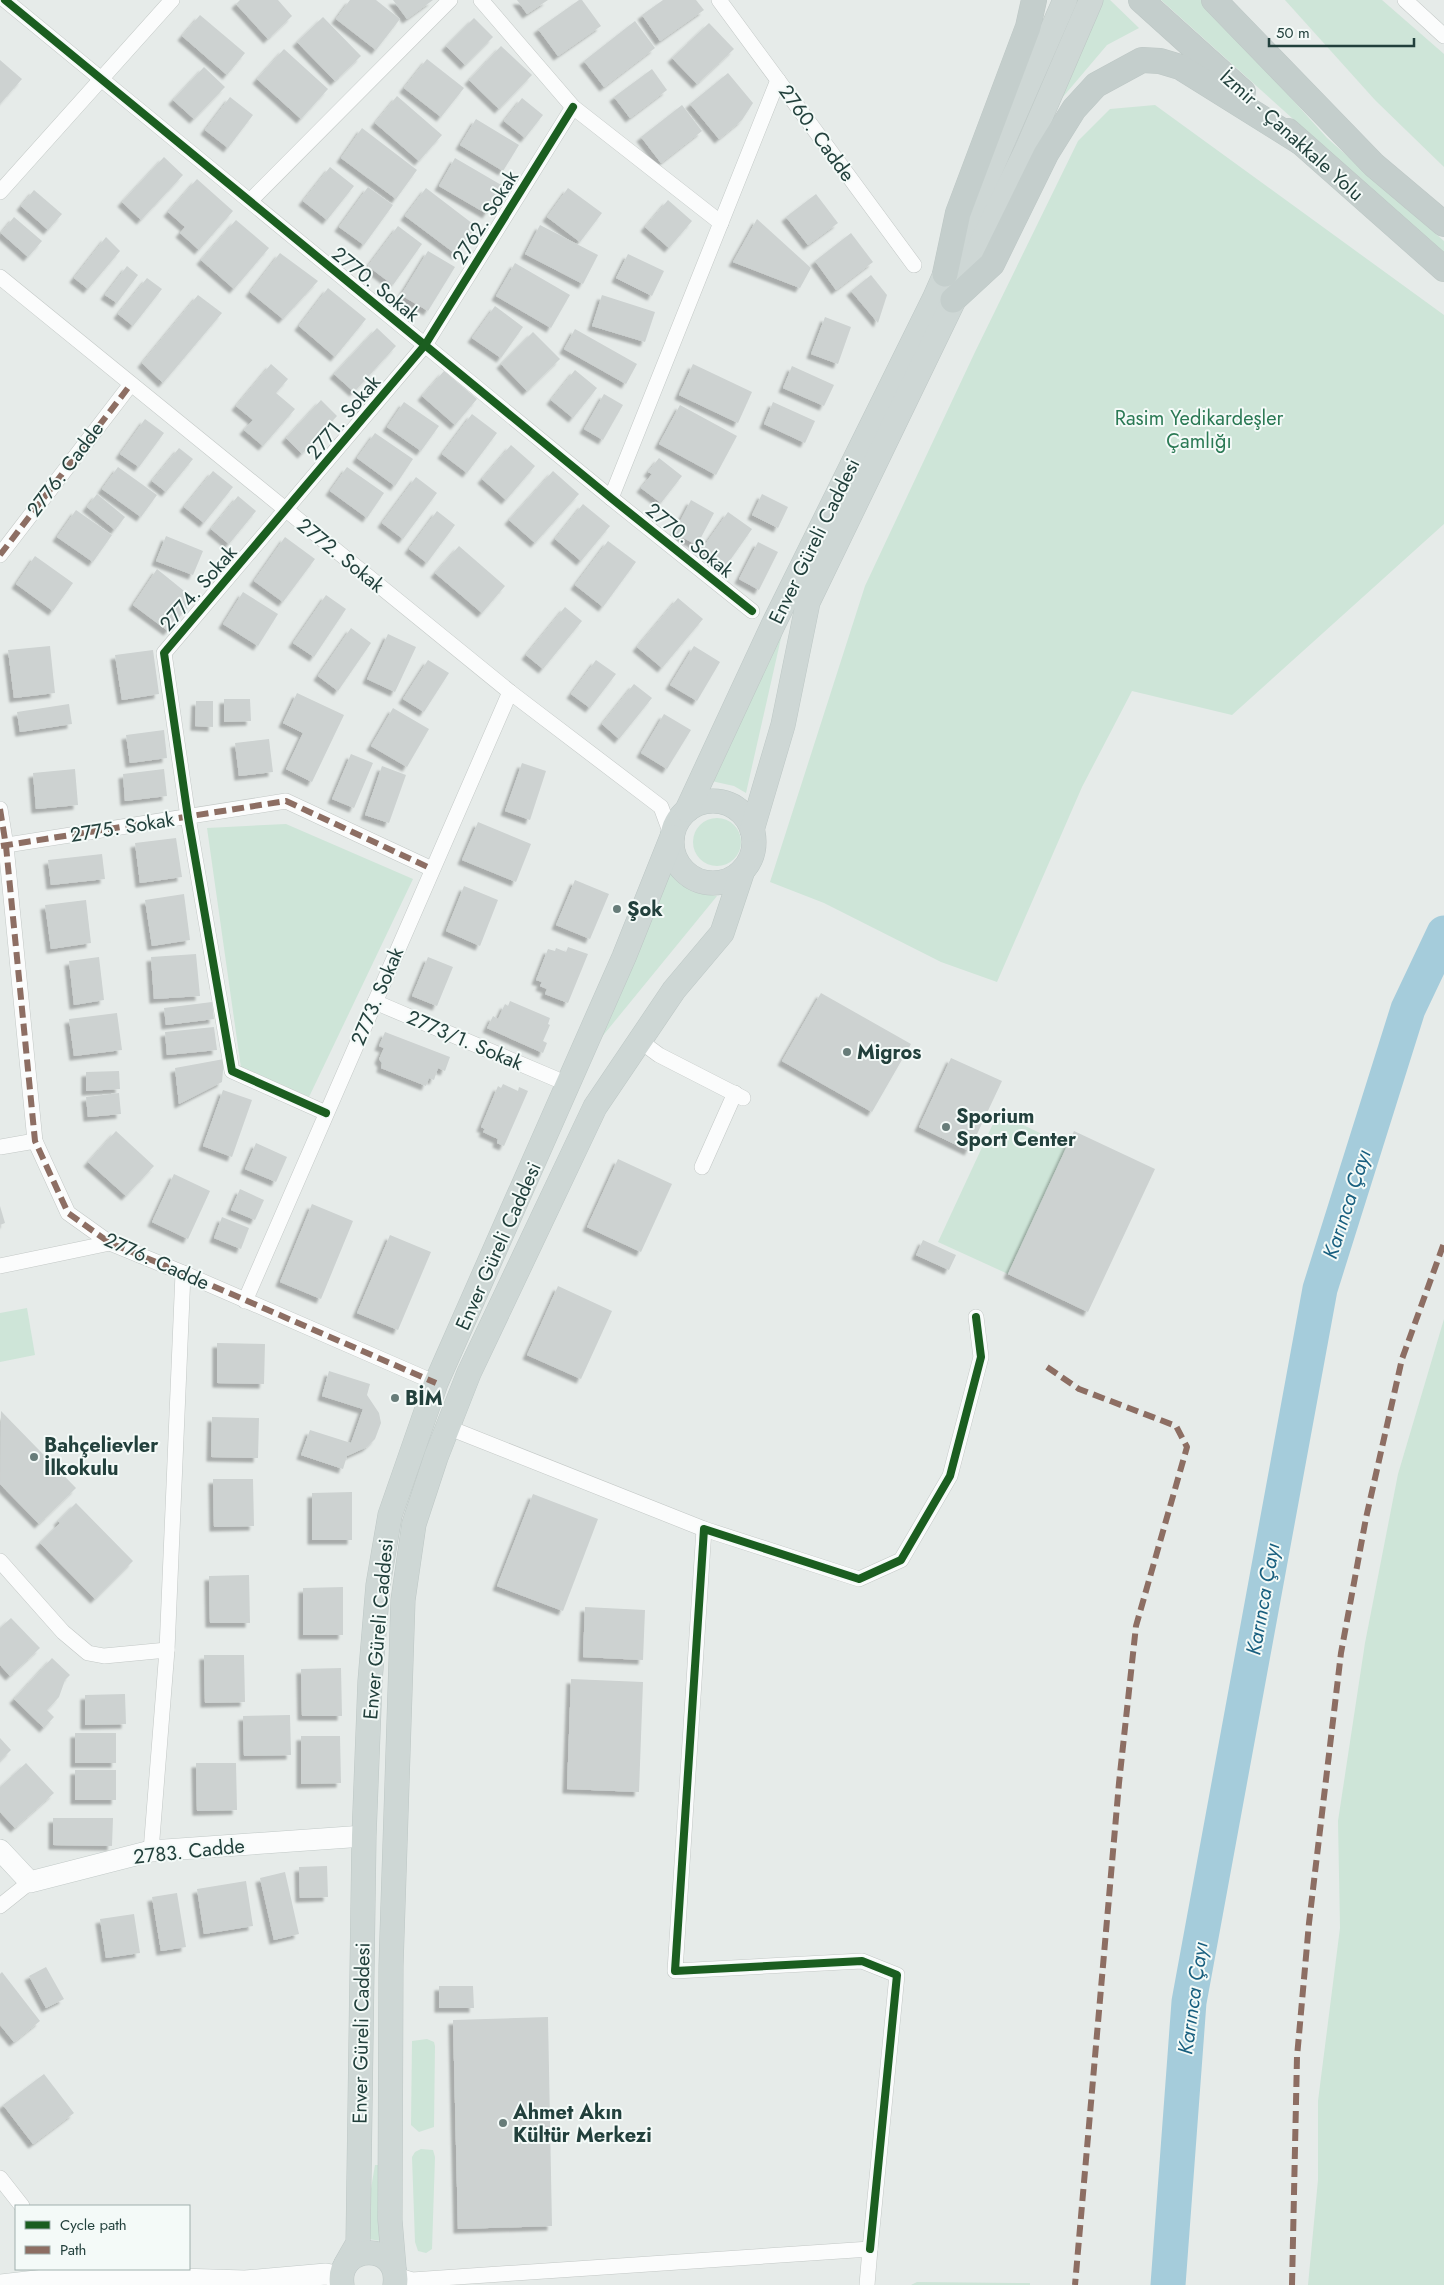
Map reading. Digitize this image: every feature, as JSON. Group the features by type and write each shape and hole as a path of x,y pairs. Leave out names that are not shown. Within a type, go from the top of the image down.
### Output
{"highway":[{"path":"945,274 958,213 1028,27 1034,0"},
{"name":"İzmir - Çanakkale Yolu","path":"1141,0 1444,269"},
{"name":"İzmir - Çanakkale Yolu","path":"1214,0 1374,165 1444,224"},
{"path":"1237,0 1288,75"},
{"path":"953,300 992,264 1046,154 1074,109 1096,86 1142,60 1160,61 1180,67 1300,142"}],"main road":[{"name":"Enver Güreli Caddesi","path":"687,810 772,625 945,274 1066,0"},
{"name":"Enver Güreli Caddesi","path":"752,830 783,725 808,602 1026,151 1092,0"},
{"path":"712,801 725,803 737,809 746,818 752,830 753,851 743,870 733,878 721,883 695,880 677,862 673,850 672,837 675,827 687,810 699,804 712,801"},
{"name":"Enver Güreli Caddesi","path":"343,2276 358,2243 364,1836 370,1681 380,1576 390,1515 436,1383 620,966 672,837"},
{"name":"Enver Güreli Caddesi","path":"395,2276 390,2220 391,1966 403,1600 414,1524 469,1373 595,1107 674,990 722,933 743,870"},
{"name":"2783. Cadde","path":"30,1882 151,1851 364,1836"},
{"path":"0,1850 30,1882"},
{"path":"0,2285 76,2272 245,2283 326,2274 343,2276 358,2254 366,2252 382,2256 395,2276"}],"street":[{"name":"2770. Sokak","path":"4,0 611,498 752,611"},
{"path":"0,192 172,0"},
{"path":"250,201 450,0"},
{"path":"481,0 573,107 721,222"},
{"name":"2760. Cadde","path":"720,0 914,265"},
{"path":"1404,0 1444,36"},
{"path":"611,498 778,80"},
{"name":"2762. Sokak","path":"425,345 573,107"},
{"name":"2772. Sokak","path":"0,277 510,692 661,807"},
{"name":"2771. Sokak","path":"286,510 425,345"},
{"name":"2776. Cadde","path":"0,555 131,384"},
{"name":"2774. Sokak","path":"286,510 164,653 188,817 232,1071 326,1114"},
{"name":"2773. Sokak","path":"245,1300 510,692"},
{"name":"2775. Sokak","path":"3,846 286,801 432,869"},
{"path":"672,837 661,807 687,810"},
{"name":"2776. Cadde","path":"0,810 35,1141 68,1213 110,1243 436,1383"},
{"name":"2773/1. Sokak","path":"375,1002 556,1079"},
{"path":"640,1041 658,1055 739,1096 702,1167"},
{"path":"0,1147 35,1141"},
{"path":"0,1266 110,1243"},
{"path":"151,1851 167,1650 183,1273"},
{"path":"448,1427 704,1528 859,1579 901,1560 950,1476 981,1357 976,1317"},
{"path":"704,1528 675,1971 862,1961 897,1975 867,2285"},
{"path":"0,1561 63,1632 88,1653 104,1656 167,1650"},
{"path":"0,1906 30,1882"},
{"path":"0,2178 21,2205"},
{"path":"395,2276 412,2280 870,2249"}],"green space":[{"path":"1052,0 1110,0 1139,28 1107,45 1062,98"},
{"path":"1161,0 1203,0 1327,138 1444,241 1444,255"},
{"path":"1285,0 1382,0 1444,54 1444,167 1375,100"},
{"name":"Rasim Yedikardeşler Çamlığı","path":"1155,105 1444,315 1444,524 1232,715 1132,691 1082,787 997,982 941,962 824,903 770,882 865,586 975,352 1078,141 1110,109"},
{"path":"788,607 746,793 734,786 707,780"},
{"path":"712,818 722,818 734,825 741,837 741,847 734,859 722,866 712,866 704,862 697,855 693,847 693,837 697,829 704,822"},
{"path":"286,824 413,879 309,1097 241,1068 207,828"},
{"path":"671,871 693,892 717,896 583,1060"},
{"path":"998,1113 1067,1146 1008,1274 938,1242"},
{"path":"27,1308 35,1355 0,1362 0,1313"},
{"path":"1444,1319 1444,2285 1308,2285 1318,2180 1318,2101 1340,1928 1338,1821 1365,1643 1398,1474"},
{"path":"427,2039 434,2042 435,2046 434,2127 419,2132 411,2125 412,2041"},
{"path":"421,2149 433,2150 435,2157 432,2249 426,2253 418,2251 415,2242 412,2157 415,2152"},
{"path":"375,2165 379,2165 382,2241 368,2239 362,2241"},
{"path":"917,2282 1030,2283 1030,2285 911,2285"}],"building":[{"path":"240,0 278,0 292,16 268,39 236,4"},
{"path":"350,0 376,0 400,19 376,50 336,19"},
{"path":"393,0 433,0 407,19"},
{"path":"517,0 548,0 527,14"},
{"path":"579,0 582,0 601,26 558,56 538,29"},
{"path":"663,0 696,0 704,10 660,41 642,15"},
{"path":"200,15 245,53 227,75 182,36"},
{"path":"323,17 361,56 335,81 297,42"},
{"path":"474,18 493,37 465,65 446,46"},
{"path":"635,21 655,48 604,87 584,61"},
{"path":"709,23 734,49 697,84 672,58"},
{"path":"501,46 532,75 499,109 469,80"},
{"path":"284,49 328,89 301,119 257,79"},
{"path":"427,59 464,88 441,117 404,88"},
{"path":"0,60 22,79 0,104"},
{"path":"204,67 225,87 194,119 173,100"},
{"path":"652,69 667,90 630,118 614,97"},
{"path":"728,73 753,103 742,120 719,139 690,104"},
{"path":"397,96 442,135 419,161 375,123"},
{"path":"230,97 253,115 228,148 205,130"},
{"path":"522,98 543,115 525,138 504,121"},
{"path":"682,105 702,131 661,163 641,137"},
{"path":"476,119 519,145 503,171 460,145"},
{"path":"362,128 417,170 396,199 341,158"},
{"path":"164,157 183,175 141,220 122,202"},
{"path":"455,158 503,186 487,214 439,186"},
{"path":"330,167 354,186 327,220 303,201"},
{"path":"197,179 233,211 199,250 180,233 185,227 168,212"},
{"path":"368,187 393,205 364,245 339,227"},
{"path":"426,188 477,227 457,255 405,216"},
{"path":"568,188 602,213 580,242 547,217"},
{"path":"34,190 62,214 48,230 21,206"},
{"path":"816,194 838,223 808,245 786,217"},
{"path":"668,200 692,221 669,248 645,227"},
{"path":"14,217 42,241 28,257 1,233"},
{"path":"757,219 811,268 800,288 733,262"},
{"path":"236,220 269,248 234,289 201,260"},
{"path":"540,225 598,255 583,284 525,254"},
{"path":"398,226 422,244 393,285 368,266"},
{"path":"851,233 873,262 836,290 815,261"},
{"path":"106,237 120,251 88,289 74,278"},
{"path":"428,251 455,267 428,311 401,295"},
{"path":"280,253 318,281 283,319 250,292"},
{"path":"628,254 664,271 652,296 616,278"},
{"path":"515,263 570,295 551,328 496,296"},
{"path":"127,266 138,275 117,303 105,295"},
{"path":"871,275 887,295 878,323 851,291"},
{"path":"147,278 162,289 133,326 118,314"},
{"path":"328,288 366,319 335,357 299,326"},
{"path":"198,295 222,313 163,383 142,363"},
{"path":"602,295 655,312 645,342 592,326"},
{"path":"495,306 523,327 501,358 472,338"},
{"path":"825,317 851,327 838,364 811,354"},
{"path":"377,328 396,346 354,392 334,374"},
{"path":"575,329 637,364 626,384 564,349"},
{"path":"533,332 560,359 527,391 501,364"},
{"path":"271,364 288,379 276,393 295,409 263,446 244,430 253,420 236,406"},
{"path":"693,364 752,392 738,423 679,395"},
{"path":"792,366 834,385 824,406 783,388"},
{"path":"575,370 597,388 573,418 551,400"},
{"path":"444,371 477,399 455,425 422,396"},
{"path":"604,394 623,405 603,440 584,429"},
{"path":"321,400 337,416 302,454 286,438"},
{"path":"404,402 439,426 421,451 387,427"},
{"path":"773,402 815,421 805,443 764,424"},
{"path":"680,405 737,436 716,475 659,444"},
{"path":"472,414 497,433 467,473 442,454"},
{"path":"145,419 164,433 139,467 120,454"},
{"path":"375,433 413,459 395,486 357,458"},
{"path":"511,445 535,466 506,500 482,479"},
{"path":"179,448 193,459 166,492 152,481"},
{"path":"659,458 682,476 661,503 641,488 652,474 648,472"},
{"path":"118,467 157,495 141,517 102,489"},
{"path":"347,467 384,493 367,518 330,491"},
{"path":"213,471 233,487 204,523 184,507"},
{"path":"553,471 579,494 535,543 509,520"},
{"path":"416,477 437,493 403,539 382,523"},
{"path":"97,494 125,517 115,530 87,507"},
{"path":"762,494 788,507 778,528 752,515"},
{"path":"238,496 256,511 229,544 211,529"},
{"path":"691,500 714,513 697,545 674,533"},
{"path":"583,504 610,526 581,561 555,539"},
{"path":"76,510 112,535 93,562 57,537"},
{"path":"437,511 455,525 427,563 409,549"},
{"path":"728,512 752,529 726,566 702,549"},
{"path":"166,536 203,551 193,575 156,561"},
{"path":"285,537 315,559 283,602 254,581"},
{"path":"608,541 636,562 603,607 575,585"},
{"path":"758,542 778,552 759,590 739,579"},
{"path":"459,546 505,586 482,613 435,573"},
{"path":"35,556 73,583 53,611 16,584"},
{"path":"157,569 194,599 168,631 133,605"},
{"path":"243,592 278,614 258,646 223,624"},
{"path":"326,595 346,609 314,657 293,643"},
{"path":"678,598 703,619 662,668 637,647"},
{"path":"565,607 582,621 543,669 526,655"},
{"path":"351,628 371,643 338,691 318,676"},
{"path":"388,634 416,647 395,692 367,679"},
{"path":"50,646 55,693 14,698 8,650"},
{"path":"694,646 720,662 697,701 670,685"},
{"path":"153,650 159,694 122,700 115,655"},
{"path":"428,660 449,673 424,712 403,699"},
{"path":"596,660 616,674 590,708 571,694"},
{"path":"634,684 652,698 619,739 602,724"},
{"path":"297,693 344,715 312,782 286,769 303,733 283,723"},
{"path":"224,699 250,699 251,721 224,722"},
{"path":"196,701 213,701 213,727 195,726"},
{"path":"69,704 72,724 20,732 17,712"},
{"path":"393,708 429,729 407,767 371,746"},
{"path":"664,714 691,730 667,769 641,753"},
{"path":"164,730 167,758 130,763 126,735"},
{"path":"269,739 273,772 239,776 235,743"},
{"path":"351,754 373,763 354,808 332,799"},
{"path":"522,763 546,771 530,820 505,811"},
{"path":"382,766 406,775 389,823 365,815"},
{"path":"75,769 78,805 36,809 33,773"},
{"path":"164,769 167,796 125,801 123,774"},
{"path":"478,822 531,844 516,882 462,860"},
{"path":"176,838 182,877 140,883 135,843"},
{"path":"102,854 105,879 51,885 48,860"},
{"path":"575,880 609,894 590,939 556,925"},
{"path":"464,886 498,900 480,946 446,931"},
{"path":"184,894 190,940 152,946 145,900"},
{"path":"86,900 91,943 51,949 45,905"},
{"path":"568,947 588,954 568,1003 545,994 547,989 540,986 542,982 536,980 548,949 555,951 556,948 566,952"},
{"path":"196,954 200,996 154,999 151,957"},
{"path":"99,957 104,1000 74,1005 69,961"},
{"path":"428,957 453,967 437,1006 412,996"},
{"name":"Migros","path":"821,993 911,1044 872,1112 782,1061"},
{"path":"510,1001 550,1018 548,1024 550,1025 543,1041 547,1043 543,1053 487,1028 493,1016 498,1019 505,1004 508,1006"},
{"path":"212,1002 214,1019 166,1025 164,1008"},
{"path":"117,1013 122,1050 74,1056 69,1019"},
{"path":"214,1027 217,1050 167,1055 165,1032"},
{"path":"385,1032 450,1057 445,1071 438,1068 434,1080 429,1078 426,1086 381,1068 382,1063 379,1059 384,1048 379,1046"},
{"path":"951,1058 1002,1081 969,1151 919,1127"},
{"path":"224,1059 222,1082 179,1104 175,1068"},
{"path":"119,1071 120,1089 86,1091 86,1072"},
{"path":"503,1084 518,1091 519,1087 528,1091 504,1146 497,1143 498,1139 483,1132 485,1129 481,1127 498,1086 501,1088"},
{"path":"223,1090 252,1100 232,1157 203,1146"},
{"path":"119,1093 121,1114 88,1117 86,1097"},
{"path":"116,1131 154,1166 126,1196 88,1162"},
{"path":"1074,1131 1155,1169 1088,1312 1008,1274"},
{"path":"256,1143 287,1157 276,1182 245,1169"},
{"path":"618,1159 672,1184 641,1252 587,1227"},
{"path":"174,1174 210,1191 188,1239 152,1222"},
{"path":"240,1189 264,1200 255,1220 231,1210"},
{"path":"312,1204 353,1221 321,1299 280,1282"},
{"path":"0,1206 5,1223 0,1225"},
{"path":"222,1217 249,1228 241,1249 214,1238"},
{"path":"390,1235 431,1252 398,1330 357,1313"},
{"path":"923,1240 956,1255 949,1270 916,1255"},
{"path":"558,1286 612,1311 581,1379 527,1355"},
{"path":"217,1343 265,1344 264,1384 217,1383"},
{"path":"329,1371 370,1384 367,1395 379,1413 381,1423 375,1439 367,1447 347,1456 343,1469 301,1455 310,1430 351,1443 363,1409 322,1396"},
{"path":"1,1411 76,1488 39,1524 0,1484"},
{"path":"212,1417 259,1418 258,1458 211,1457"},
{"path":"213,1479 253,1479 254,1526 214,1527"},
{"path":"352,1492 352,1540 312,1540 312,1493"},
{"path":"533,1494 598,1519 563,1611 497,1586"},
{"path":"76,1503 133,1561 95,1599 40,1543"},
{"path":"249,1575 250,1623 210,1623 209,1576"},
{"path":"343,1587 343,1635 303,1635 303,1588"},
{"path":"585,1607 645,1610 643,1660 583,1657"},
{"path":"11,1618 40,1648 10,1676 0,1665 0,1628"},
{"path":"204,1655 244,1655 245,1702 205,1703"},
{"path":"52,1658 70,1675 65,1680 59,1697 47,1710 54,1717 44,1728 14,1699"},
{"path":"341,1668 342,1716 302,1716 301,1669"},
{"path":"571,1679 643,1682 639,1792 567,1789"},
{"path":"125,1694 126,1724 85,1725 85,1695"},
{"path":"290,1715 291,1755 244,1756 243,1716"},
{"path":"75,1733 116,1733 116,1763 75,1763"},
{"path":"301,1736 340,1736 341,1783 301,1784"},
{"path":"0,1738 11,1750 0,1761"},
{"path":"26,1763 54,1793 15,1828 0,1812 0,1787"},
{"path":"196,1763 236,1763 237,1810 197,1811"},
{"path":"75,1770 116,1770 116,1800 75,1800"},
{"path":"53,1818 113,1818 112,1846 53,1845"},
{"path":"327,1866 328,1897 300,1898 299,1867"},
{"path":"285,1872 299,1934 274,1940 260,1878"},
{"path":"246,1881 253,1926 204,1934 197,1889"},
{"path":"177,1893 186,1947 161,1951 152,1897"},
{"path":"134,1914 140,1953 106,1958 100,1919"},
{"path":"46,1967 64,1999 46,2008 29,1976"},
{"path":"2,1972 40,2021 14,2042 0,2025 0,1974"},
{"path":"439,1986 473,1986 474,2008 439,2008"},
{"name":"Ahmet Akın Kültür Merkezi","path":"548,2017 552,2226 458,2229 453,2020"},
{"path":"44,2074 74,2113 33,2144 3,2105"}],"waterway":[{"name":"Karınca Çayı","path":"1168,2285 1189,2002 1320,1289 1408,1009 1444,933"}],"marked path":[{"path":"0,555 131,384"},
{"path":"1,846 286,801 432,869"},
{"path":"0,809 6,846 35,1141 68,1213 110,1243 436,1383"},
{"path":"1292,2285 1297,2057 1309,1923 1341,1653 1366,1518 1402,1359 1444,1243"},
{"path":"1047,1367 1079,1389 1176,1426 1187,1447 1136,1626 1119,1783 1075,2285"}],"cycle path":[{"path":"5,0 611,498 752,611"},
{"path":"326,1113 232,1071 188,817 164,653 425,345 573,107"},
{"path":"870,2249 897,1975 862,1961 675,1971 704,1529 859,1579 901,1560 950,1476 981,1357 976,1317"}],"place":[{"name":"Şok","path":"617,909"},
{"name":"Migros","path":"847,1052"},
{"name":"Sporium Sport Center","path":"946,1127"},
{"name":"BİM","path":"395,1398"},
{"name":"Bahçelievler İlkokulu","path":"34,1457"},
{"name":"Ahmet Akın Kültür Merkezi","path":"503,2123"}]}
